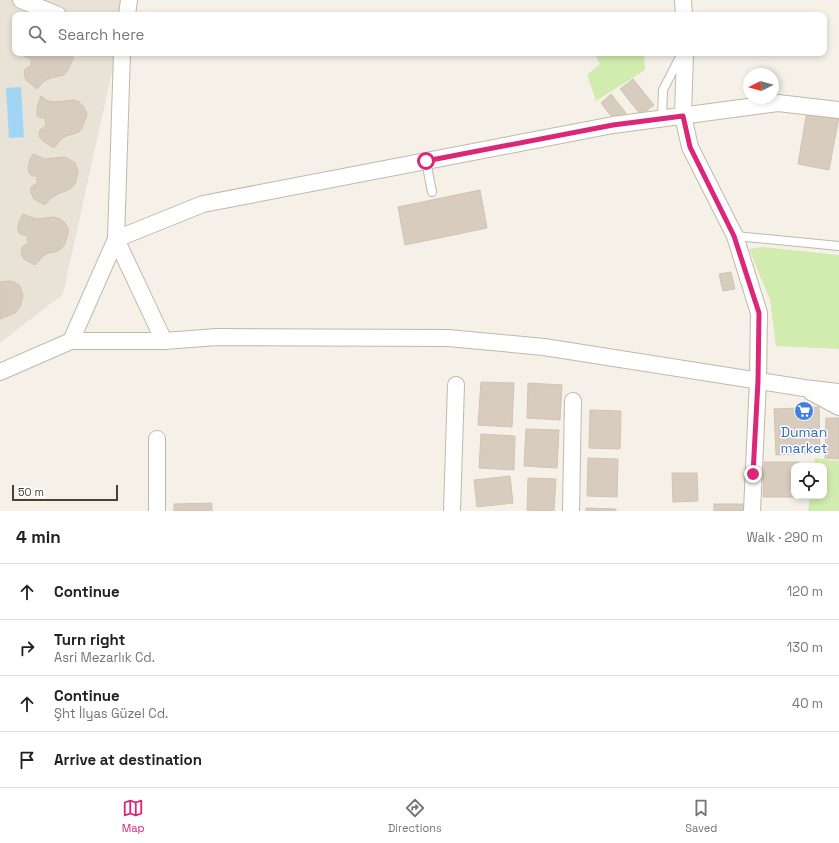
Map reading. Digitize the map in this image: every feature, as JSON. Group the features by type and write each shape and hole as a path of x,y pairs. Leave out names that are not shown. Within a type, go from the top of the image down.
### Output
{"street":[{"path":"21,0 51,12"},
{"path":"127,12 129,0"},
{"path":"683,0 684,12"},
{"path":"71,341 116,239 122,56"},
{"path":"684,56 683,116 690,147 734,236 759,313 758,381 752,511"},
{"path":"116,239 203,204 613,125 778,103 839,110"},
{"path":"116,239 164,341"},
{"path":"0,372 71,341 164,341 217,337 448,338 544,347 758,381 839,392"},
{"path":"452,511 456,385"},
{"path":"804,388 839,407"},
{"path":"571,511 573,401"},
{"path":"157,439 157,511"}],"lane":[{"path":"662,118 663,90 682,56"},
{"path":"426,161 432,192"},
{"path":"734,236 839,246"}],"shaded area":[{"path":"0,0 128,0 126,12 12,12 12,56 115,56 63,294 0,343"}],"green space":[{"path":"596,56 644,56 645,70 596,101 587,75 600,64"},
{"path":"763,247 839,255 839,349 776,346 770,300 749,249"},
{"path":"815,458 839,461 839,511 808,511 810,499 827,499 827,463 814,463"}],"water":[{"path":"21,87 24,137 9,138 6,88"}],"building":[{"path":"24,56 72,56 73,59 64,75 44,81 37,89 27,81 24,76 25,69 31,66 31,58"},
{"path":"633,79 654,105 641,115 620,89"},
{"path":"611,94 626,113 615,121 601,103"},
{"path":"41,96 48,101 54,102 73,100 78,101 83,106 87,115 79,132 66,136 60,140 54,148 43,141 39,136 40,130 46,126 45,118 37,116 37,107"},
{"path":"807,111 839,117 829,170 798,164"},
{"path":"33,154 45,159 64,157 75,163 77,168 78,173 75,184 70,189 51,198 45,205 34,199 31,193 31,187 37,183 37,176 32,176 28,170 30,159"},
{"path":"480,190 487,228 405,245 398,207"},
{"path":"23,214 36,219 54,217 60,219 68,228 65,244 61,249 48,253 35,265 24,259 21,253 22,247 28,243 27,236 19,233 18,230 18,224"},
{"path":"731,272 735,289 723,291 719,274"},
{"path":"9,281 20,286 23,296 20,307 15,313 0,319 0,282"},
{"path":"481,382 514,383 512,427 478,425"},
{"path":"528,383 562,385 560,420 527,418"},
{"path":"819,407 820,453 776,455 774,409"},
{"path":"590,410 621,411 620,449 589,448"},
{"path":"826,418 839,418 839,459 825,458"},
{"path":"526,429 559,430 557,468 524,466"},
{"path":"481,434 515,436 514,470 479,468"},
{"path":"588,458 618,459 617,497 587,496"},
{"path":"764,462 799,462 791,463 791,497 763,497"},
{"path":"672,473 697,473 698,501 673,502"},
{"path":"510,476 513,503 477,507 474,480"},
{"path":"528,478 556,479 554,511 527,510"},
{"path":"212,503 212,511 174,511 174,504"},
{"path":"714,504 744,504 744,511 714,511"},
{"path":"586,508 616,509 616,511 586,511"}],"place":[{"name":"Duman market","path":"804,411"}],"route":[{"path":"426,161 613,125 683,116 690,147 734,236 759,313 758,381 753,474"}]}
